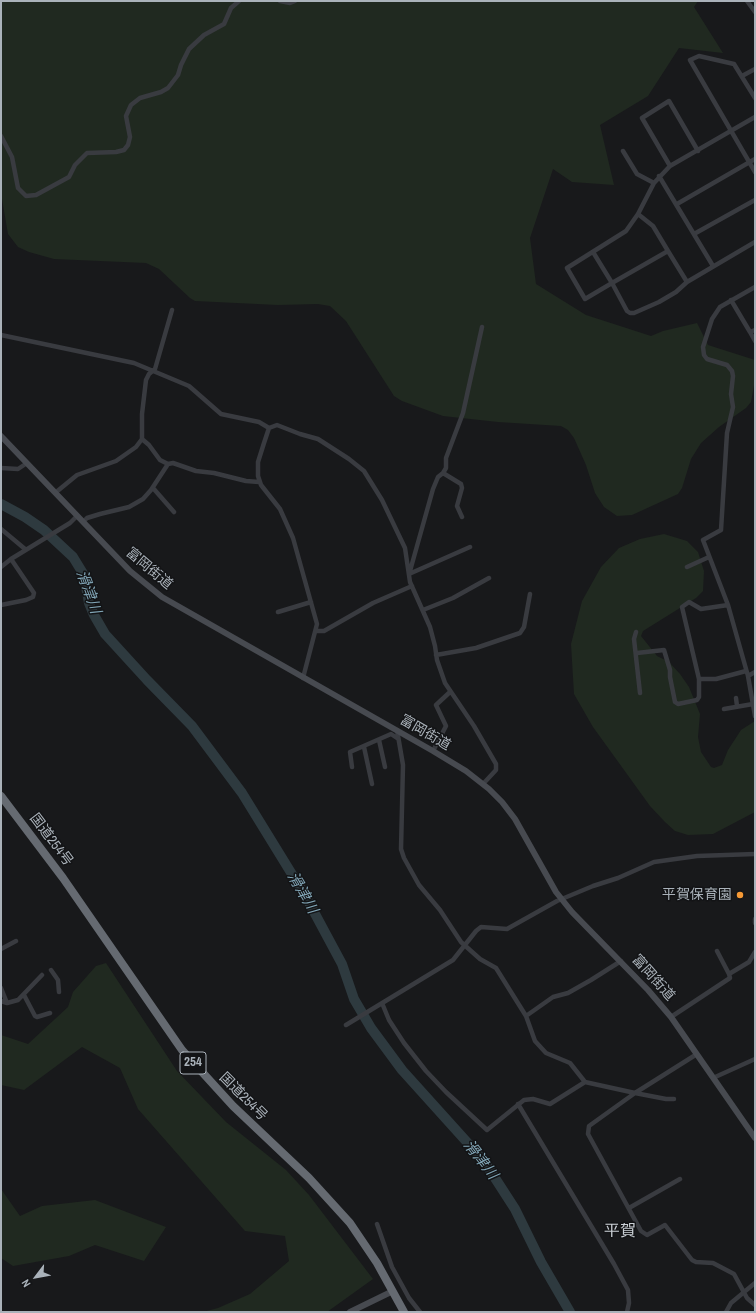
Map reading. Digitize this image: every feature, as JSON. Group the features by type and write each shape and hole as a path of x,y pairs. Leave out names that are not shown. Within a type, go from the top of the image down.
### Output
{"highway":[{"name":"国道254号","path":"1,796 63,878 182,1050 233,1106 339,1210 368,1249 404,1312"}],"street":[{"path":"1,136 12,157 18,188 26,196 36,195 70,176 75,165 87,153 116,152 124,150 128,145 130,137 126,116 132,105 140,98 161,92 168,88 178,75 189,49 204,35 224,24 231,8 239,1"},
{"path":"280,1 290,3 295,1"},
{"path":"747,1 755,12"},
{"path":"755,98 735,65 731,62 699,56 690,60 755,172"},
{"path":"742,76 755,69"},
{"path":"670,166 642,118 669,102 698,151"},
{"path":"668,251 585,298 567,268 623,235 638,214 654,183 670,166 755,117"},
{"path":"623,151 637,174 654,183"},
{"path":"677,204 755,159"},
{"path":"659,176 713,266"},
{"path":"694,234 755,200"},
{"path":"638,214 653,226 687,282"},
{"path":"593,252 628,311 634,313 659,302 676,292 687,282 755,242"},
{"path":"755,287 720,307 714,314 703,347 704,356 707,359 727,366 730,368 733,376 731,394 733,406 727,433 721,530 703,540 728,605 747,674 755,716"},
{"path":"731,300 755,341"},
{"path":"55,493 77,475 116,461 136,447 142,439 143,401 146,380 151,371 154,369 172,310"},
{"path":"409,574 433,489 438,477 446,468 446,458 463,412 482,327"},
{"path":"750,332 755,330"},
{"path":"1,335 134,362 151,371 189,386 221,414 259,422 269,428"},
{"path":"269,428 277,425 318,439 364,471 399,533 405,548 412,586 424,610 445,683 466,714 496,764 496,770 483,784"},
{"path":"259,482 258,462 269,428"},
{"name":"富岡街道","path":"1,436 130,571 162,597 397,730 433,751 483,784 502,802 515,819 549,882 562,899 621,961 671,1017 755,1138"},
{"path":"142,439 149,445 160,460 168,464 173,463 196,471 259,482 277,502 293,538 317,624 303,678"},
{"path":"1,468 18,469 27,463"},
{"path":"83,522 87,518 129,507 143,499 153,488 168,464"},
{"path":"443,473 462,484 457,506 462,517"},
{"path":"153,488 174,512"},
{"path":"1,567 26,548 69,524 77,516"},
{"path":"1,530 26,548"},
{"path":"409,574 470,547"},
{"path":"687,567 709,557"},
{"path":"1,606 26,600 33,597 34,593 11,559"},
{"path":"424,610 453,598 489,578"},
{"path":"316,631 324,631 373,604 412,586"},
{"path":"436,655 476,648 520,633 524,627 530,594"},
{"path":"278,612 311,602"},
{"path":"637,653 664,650 670,670 673,699 678,704 697,700 699,698 698,679 682,607 689,602 701,608 728,605"},
{"path":"636,632 634,638 637,653 640,693"},
{"path":"698,679 716,679 755,672"},
{"path":"433,751 446,729 445,722 436,705 450,692"},
{"path":"736,698 737,706"},
{"path":"724,709 753,704"},
{"path":"397,730 397,738 403,765 401,849 419,885 440,910 454,933 465,946 491,966 496,968 526,1016 535,1041 546,1053 570,1063 585,1082 666,1099 674,1099"},
{"path":"352,767 350,752 391,734 397,738"},
{"path":"379,740 385,767"},
{"path":"364,747 372,784"},
{"path":"346,1025 453,960 479,928 484,926 507,929 562,899 593,886 618,878 654,862 698,856 755,854"},
{"path":"1,949 16,941"},
{"path":"671,1017 730,978 717,951"},
{"path":"729,974 749,962 755,952"},
{"path":"526,1016 553,997 568,993 621,961"},
{"path":"51,970 58,980 59,992"},
{"path":"1,1002 13,1002 24,995 42,976"},
{"path":"1,988 7,1003"},
{"path":"24,995 35,1016 38,1017 50,1013"},
{"path":"381,1004 404,1044 426,1071 487,1130 527,1098 550,1104 585,1082"},
{"path":"697,1054 635,1093 589,1126 587,1131 644,1234 650,1233 665,1225 692,1260 696,1262 713,1263 730,1270 737,1278 744,1293 755,1305"},
{"path":"713,1078 755,1059"},
{"path":"518,1104 628,1290 629,1303 627,1312"},
{"path":"629,1208 680,1179"},
{"path":"377,1224 392,1267 409,1298 420,1312"},
{"path":"726,1312 731,1303 755,1283"},
{"path":"350,1312 393,1291"}],"shaded area":[{"path":"1,1 698,1 694,7 723,53 679,48 648,96 600,125 614,185 572,182 553,169 530,238 536,284 586,315 651,336 663,331 697,323 708,345 755,360 755,380 751,402 746,408 719,427 701,443 691,459 682,488 678,494 632,515 617,516 604,507 595,493 586,465 574,438 568,430 561,426 498,422 443,416 402,401 394,396 346,321 330,306 318,304 278,305 195,301 159,269 146,263 54,259 29,252 18,247 8,234 1,193"},
{"path":"664,534 687,541 698,552 704,571 703,591 696,598 643,631 641,636 657,656 669,662 689,687 700,714 698,737 701,752 711,767 714,768 722,765 728,750 741,730 755,721 755,812 713,834 688,835 675,831 665,822 650,806 593,727 574,694 571,644 582,601 601,567 619,548 640,539"},
{"path":"106,963 177,1071 226,1122 286,1170 309,1195 373,1279 327,1312 203,1312 218,1308 250,1294 289,1261 285,1236 245,1231 138,1109 120,1068 82,1047 24,1090 1,1085 1,1035 28,1044 68,1007 73,992 96,966"},
{"path":"1,1189 20,1216 42,1206 95,1200 166,1227 144,1261 95,1245 69,1256 13,1266 1,1258"}],"waterway":[{"name":"滑津川","path":"1,504 25,517 44,530 73,557 84,575 89,603 105,634 192,726 242,793 306,897 342,964 354,999 371,1028 402,1070 484,1161 515,1209 541,1262 570,1312"}],"place":[{"name":"平賀保育園","path":"740,895"}],"district":[{"name":"平賀","path":"620,1232"}]}
